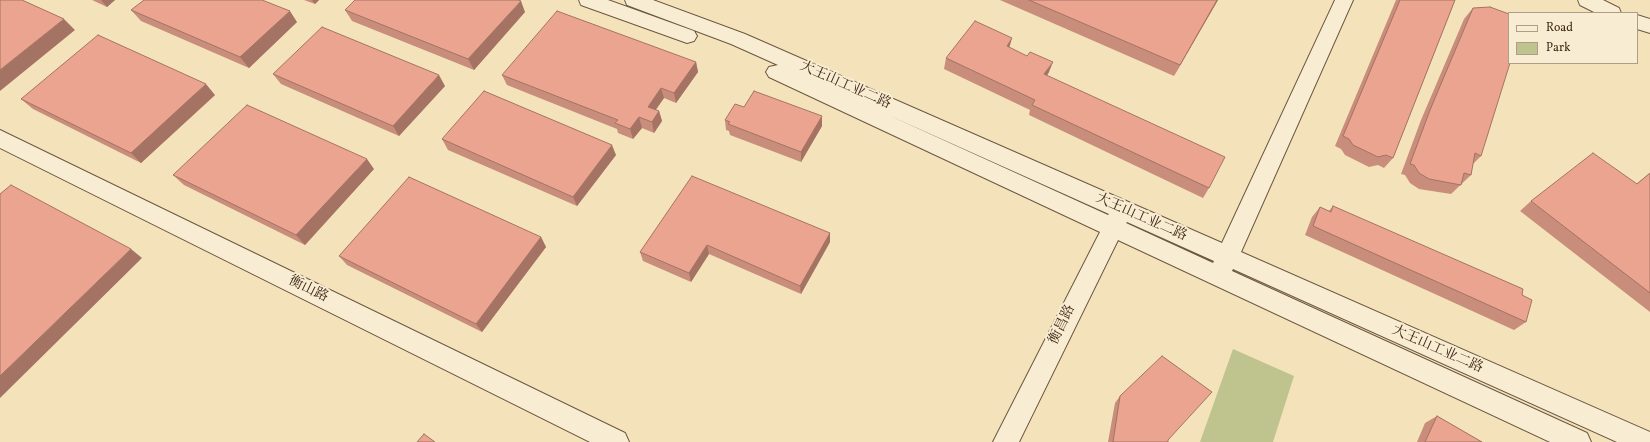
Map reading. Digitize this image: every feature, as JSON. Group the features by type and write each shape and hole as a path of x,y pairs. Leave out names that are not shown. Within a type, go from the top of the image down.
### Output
{"street":[{"name":"大王山工业二路","path":"588,0 738,54 1117,218 1227,256 1644,442"},
{"name":"大王山工业二路","path":"634,0 738,39 1117,218 1219,276 1578,442"},
{"path":"1219,276 1344,0"},
{"path":"1587,0 1610,12"},
{"path":"1638,22 1650,26"},
{"name":"衡山路","path":"0,138 616,442"},
{"name":"衡昌路","path":"1006,442 1117,218"}],"green space":[{"path":"1233,349 1294,376 1273,442 1200,442"}],"building":[{"path":"0,0 22,0 64,19 0,70"},
{"path":"144,0 262,0 290,11 240,57 131,10"},
{"path":"355,0 521,1 468,59 345,10"},
{"path":"1029,0 1217,0 1180,65"},
{"path":"1400,0 1455,0 1393,158 1386,155 1378,157 1353,145 1349,139 1343,136"},
{"path":"1490,7 1508,14 1508,64 1510,64 1481,156 1475,153 1471,175 1464,173 1461,185 1429,179 1419,173 1414,165 1410,164 1430,110 1473,8"},
{"path":"557,11 696,62 674,93 661,88 648,107 659,111 652,122 639,117 630,129 615,123 618,120 502,75"},
{"path":"975,21 1012,38 1007,46 1027,56 1030,52 1053,62 1044,74 1225,157 1209,188 1032,105 1035,100 946,58"},
{"path":"322,27 439,75 393,126 273,74"},
{"path":"98,35 206,84 131,153 21,99"},
{"path":"484,91 612,145 573,197 442,139"},
{"path":"754,91 822,116 801,152 728,124 730,122 725,120 735,104 744,107"},
{"path":"247,105 367,159 296,235 173,175"},
{"path":"1593,153 1637,184 1650,173 1650,293 1531,201"},
{"path":"692,176 830,233 800,286 707,245 689,273 640,252"},
{"path":"409,177 541,237 476,324 339,256"},
{"path":"11,185 131,249 0,376 0,194"},
{"path":"1333,206 1523,289 1522,295 1532,300 1526,322 1313,226 1320,207 1331,212"},
{"path":"1162,356 1212,392 1168,440 1168,442 1113,442 1120,396"},
{"path":"1437,416 1482,442 1425,442"},
{"path":"424,434 435,442 417,442"}]}
